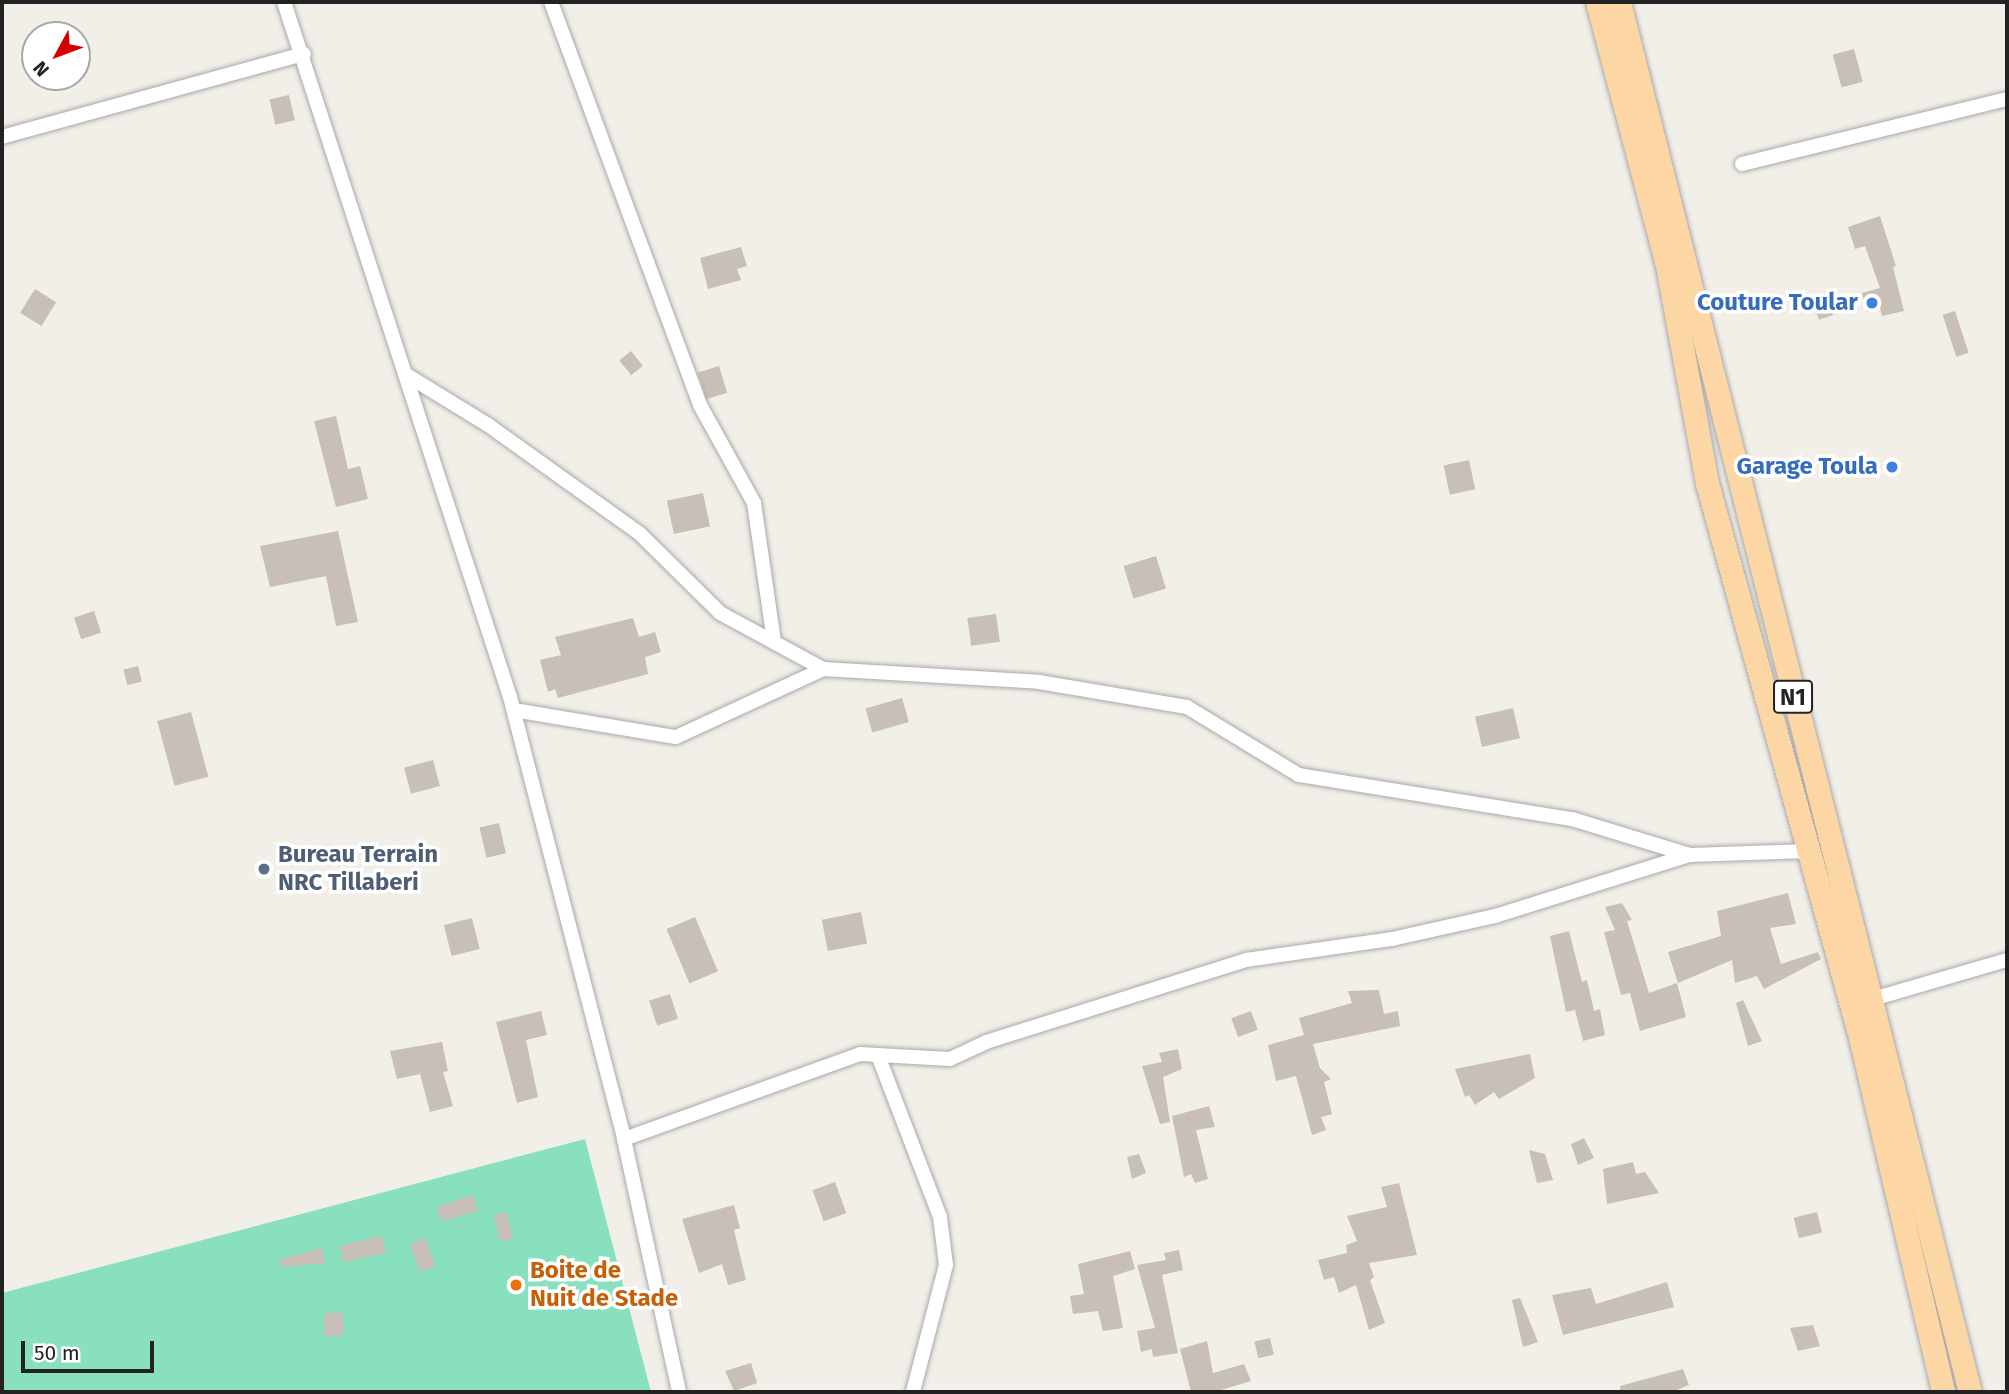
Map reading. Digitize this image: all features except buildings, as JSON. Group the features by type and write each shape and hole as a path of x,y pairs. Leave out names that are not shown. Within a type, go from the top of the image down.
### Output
{"main road":[{"name":"N1","path":"1597,2 1667,265 1707,483 1860,1037 1943,1392"},
{"name":"N1","path":"1619,2 1969,1392"},
{"path":"1921,1295 1944,1290"}],"street":[{"path":"284,2 304,54 514,710 624,1139 679,1392"},
{"path":"551,2 701,405 754,503 774,642"},
{"path":"2,137 304,54"},
{"path":"1742,164 2007,99"},
{"path":"405,374 488,425 640,534 720,612 823,669 1039,682 1187,707 1299,775 1572,819 1690,855"},
{"path":"514,710 676,737 823,669"},
{"path":"624,1139 860,1054 879,1058 950,1059 986,1042 1246,960 1391,939 1495,916 1690,855 1808,851"},
{"path":"1869,1000 2007,960"},
{"path":"879,1058 940,1217 946,1265 913,1392"}],"green space":[{"path":"585,1139 651,1392 2,1392 2,1293"}],"place":[{"name":"Couture Toular","path":"1872,303"},
{"name":"Garage Toula","path":"1892,467"},
{"name":"Bureau Terrain NRC Tillaberi","path":"264,869"},
{"name":"Boite de Nuit de Stade","path":"516,1285"}]}
